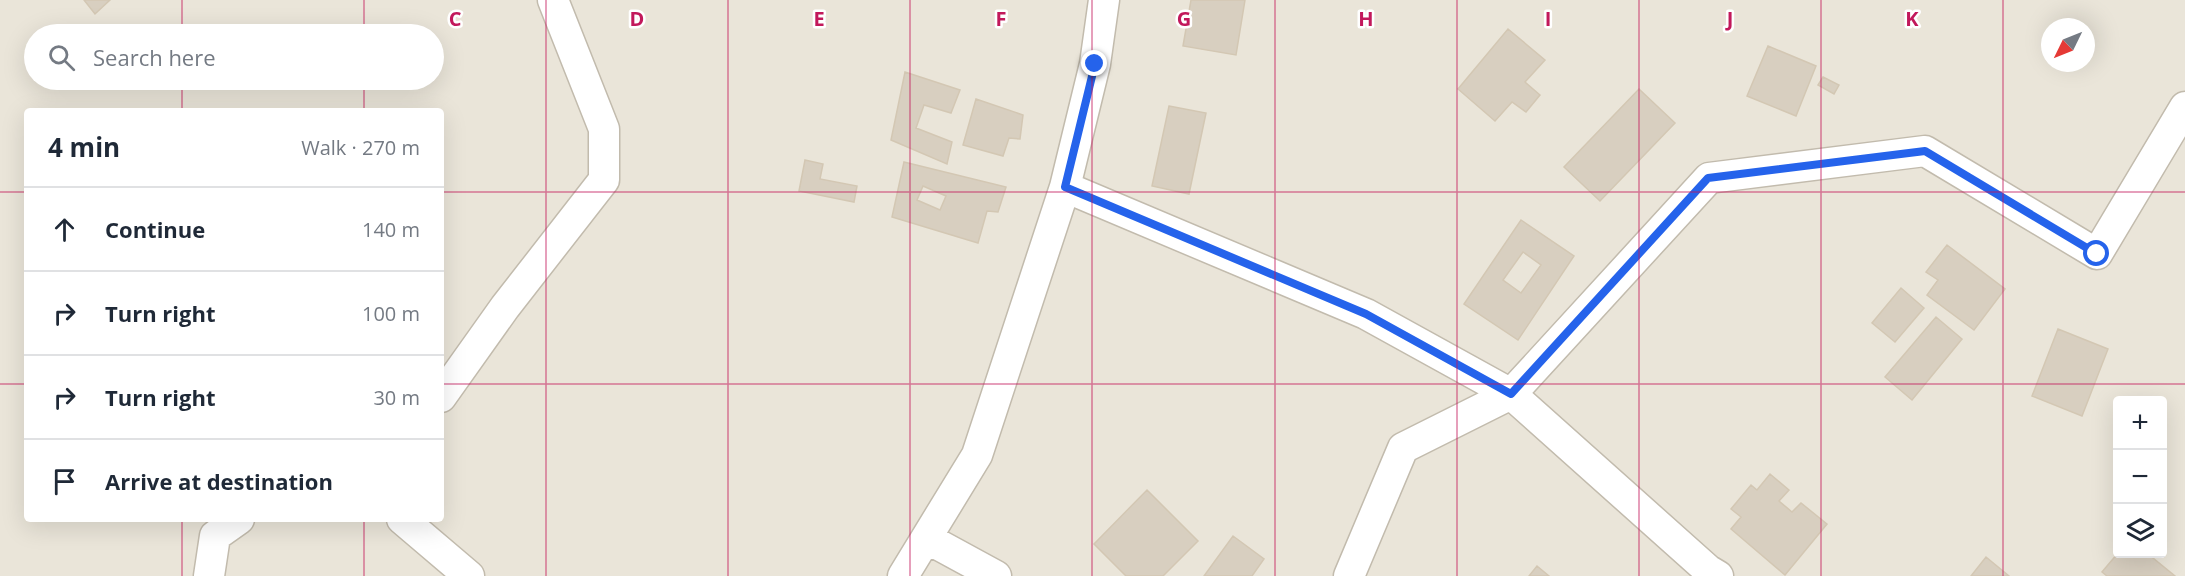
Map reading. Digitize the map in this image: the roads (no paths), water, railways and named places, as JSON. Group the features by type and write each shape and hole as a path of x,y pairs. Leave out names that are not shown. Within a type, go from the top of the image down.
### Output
{"street":[{"path":"444,394 505,307 604,180 604,129 553,0"},
{"path":"903,576 928,539 977,455 1065,187 1095,64 1104,0"},
{"path":"1349,576 1403,448 1511,394 1708,178 1925,151 2097,254 2185,107"},
{"path":"1065,187 1366,314 1511,394 1708,570 1718,576"},
{"path":"209,576 215,536 234,522"},
{"path":"406,522 469,576"},
{"path":"928,539 996,576"}]}
